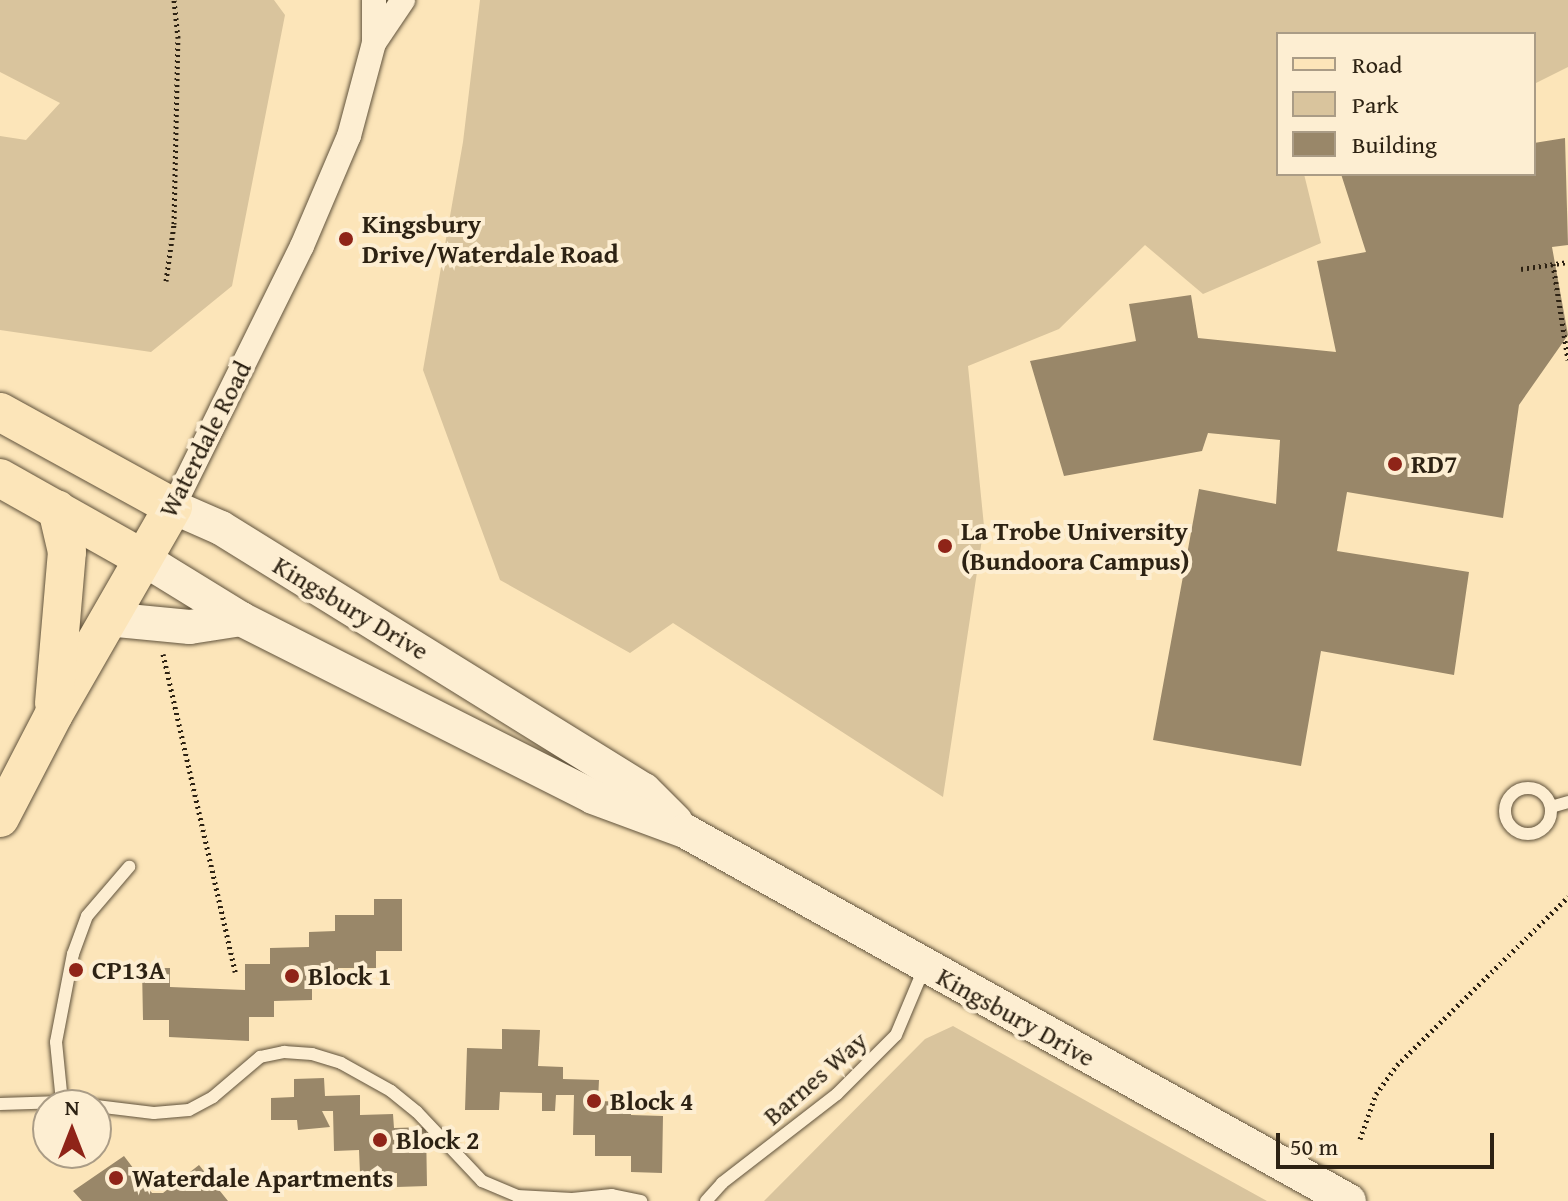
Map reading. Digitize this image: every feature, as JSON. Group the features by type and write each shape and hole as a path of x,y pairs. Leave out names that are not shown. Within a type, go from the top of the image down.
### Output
{"main road":[{"name":"Kingsbury Drive","path":"0,412 173,507 221,528 644,790 685,831"},
{"name":"Kingsbury Drive","path":"0,478 57,509 96,535 142,558 241,619 593,797 685,831 1349,1201"},
{"name":"Waterdale Road","path":"0,818 54,714 173,507"},
{"path":"54,714 67,552 57,509"},
{"path":"107,619 190,627 241,619"}],"street":[{"name":"Waterdale Road","path":"173,507 302,246 349,136 374,43 374,0"},
{"name":"Waterdale Road","path":"374,43 403,0"}],"lane":[{"path":"1551,807 1568,802"},
{"path":"61,1089 56,1042 73,954 87,916 129,867"},
{"name":"Barnes Way","path":"706,1201 722,1183 837,1094 896,1035 925,966"},
{"path":"112,1108 154,1113 189,1110 213,1097 260,1057 284,1052 312,1054 341,1063 391,1091 417,1112 482,1181 517,1196 572,1199 612,1195 641,1201"},
{"path":"0,1104 32,1103"}],"path":[{"path":"166,281 174,224 178,38 174,0"},
{"path":"1521,269 1568,262"},
{"path":"1553,264 1568,360"},
{"path":"161,641 235,972"},
{"path":"1360,1139 1376,1094 1397,1065 1568,897"}],"green space":[{"path":"0,0 274,0 285,15 232,286 151,352 0,330 0,136 26,140 60,103 0,72"},
{"path":"480,0 1568,0 1568,67 1536,83 1536,32 1276,32 1276,176 1304,176 1321,243 1203,294 1145,245 1059,329 968,366 984,526 943,797 673,623 630,653 500,580 423,370 463,142"},
{"path":"953,1026 1267,1201 764,1201 925,1039"}],"building":[{"name":"RD7","path":"1565,138 1568,245 1552,247 1568,335 1519,405 1503,518 1347,492 1337,551 1469,572 1454,675 1321,651 1301,766 1153,740 1199,489 1276,504 1280,440 1208,433 1202,451 1064,476 1030,361 1136,341 1129,304 1191,295 1198,338 1336,352 1317,261 1366,252 1342,176 1536,176 1536,143"},
{"name":"Block 1","path":"374,899 402,899 402,951 376,951 376,968 338,968 338,984 312,985 312,1000 274,1001 274,1017 249,1017 249,1041 169,1037 169,1020 143,1020 142,968 170,968 170,987 245,990 245,964 270,964 270,948 309,947 309,932 335,931 335,915 374,915"},
{"name":"Block 4","path":"502,1029 540,1030 538,1066 563,1067 563,1079 599,1080 598,1101 631,1102 631,1115 663,1116 662,1173 631,1172 631,1156 595,1156 595,1135 573,1135 574,1095 556,1095 555,1111 542,1111 542,1093 500,1092 499,1110 465,1110 467,1048 502,1049"},
{"name":"Block 2","path":"324,1078 325,1096 360,1095 360,1115 393,1114 394,1128 426,1127 427,1186 397,1187 397,1173 360,1174 359,1150 334,1151 333,1111 322,1111 330,1127 298,1130 297,1120 271,1120 271,1098 294,1097 294,1079"},
{"name":"Waterdale Apartments","path":"124,1156 152,1193 163,1193 199,1165 228,1201 82,1201 73,1191 105,1169 112,1169 112,1164"}],"place":[{"name":"Kingsbury Drive/Waterdale Road","path":"346,239"},
{"name":"RD7","path":"1395,464"},
{"name":"La Trobe University (Bundoora Campus)","path":"945,546"},
{"name":"CP13A","path":"76,970"},
{"name":"Block 1","path":"292,976"},
{"name":"Block 4","path":"594,1101"},
{"name":"Block 2","path":"380,1140"},
{"name":"Waterdale Apartments","path":"116,1178"}]}
